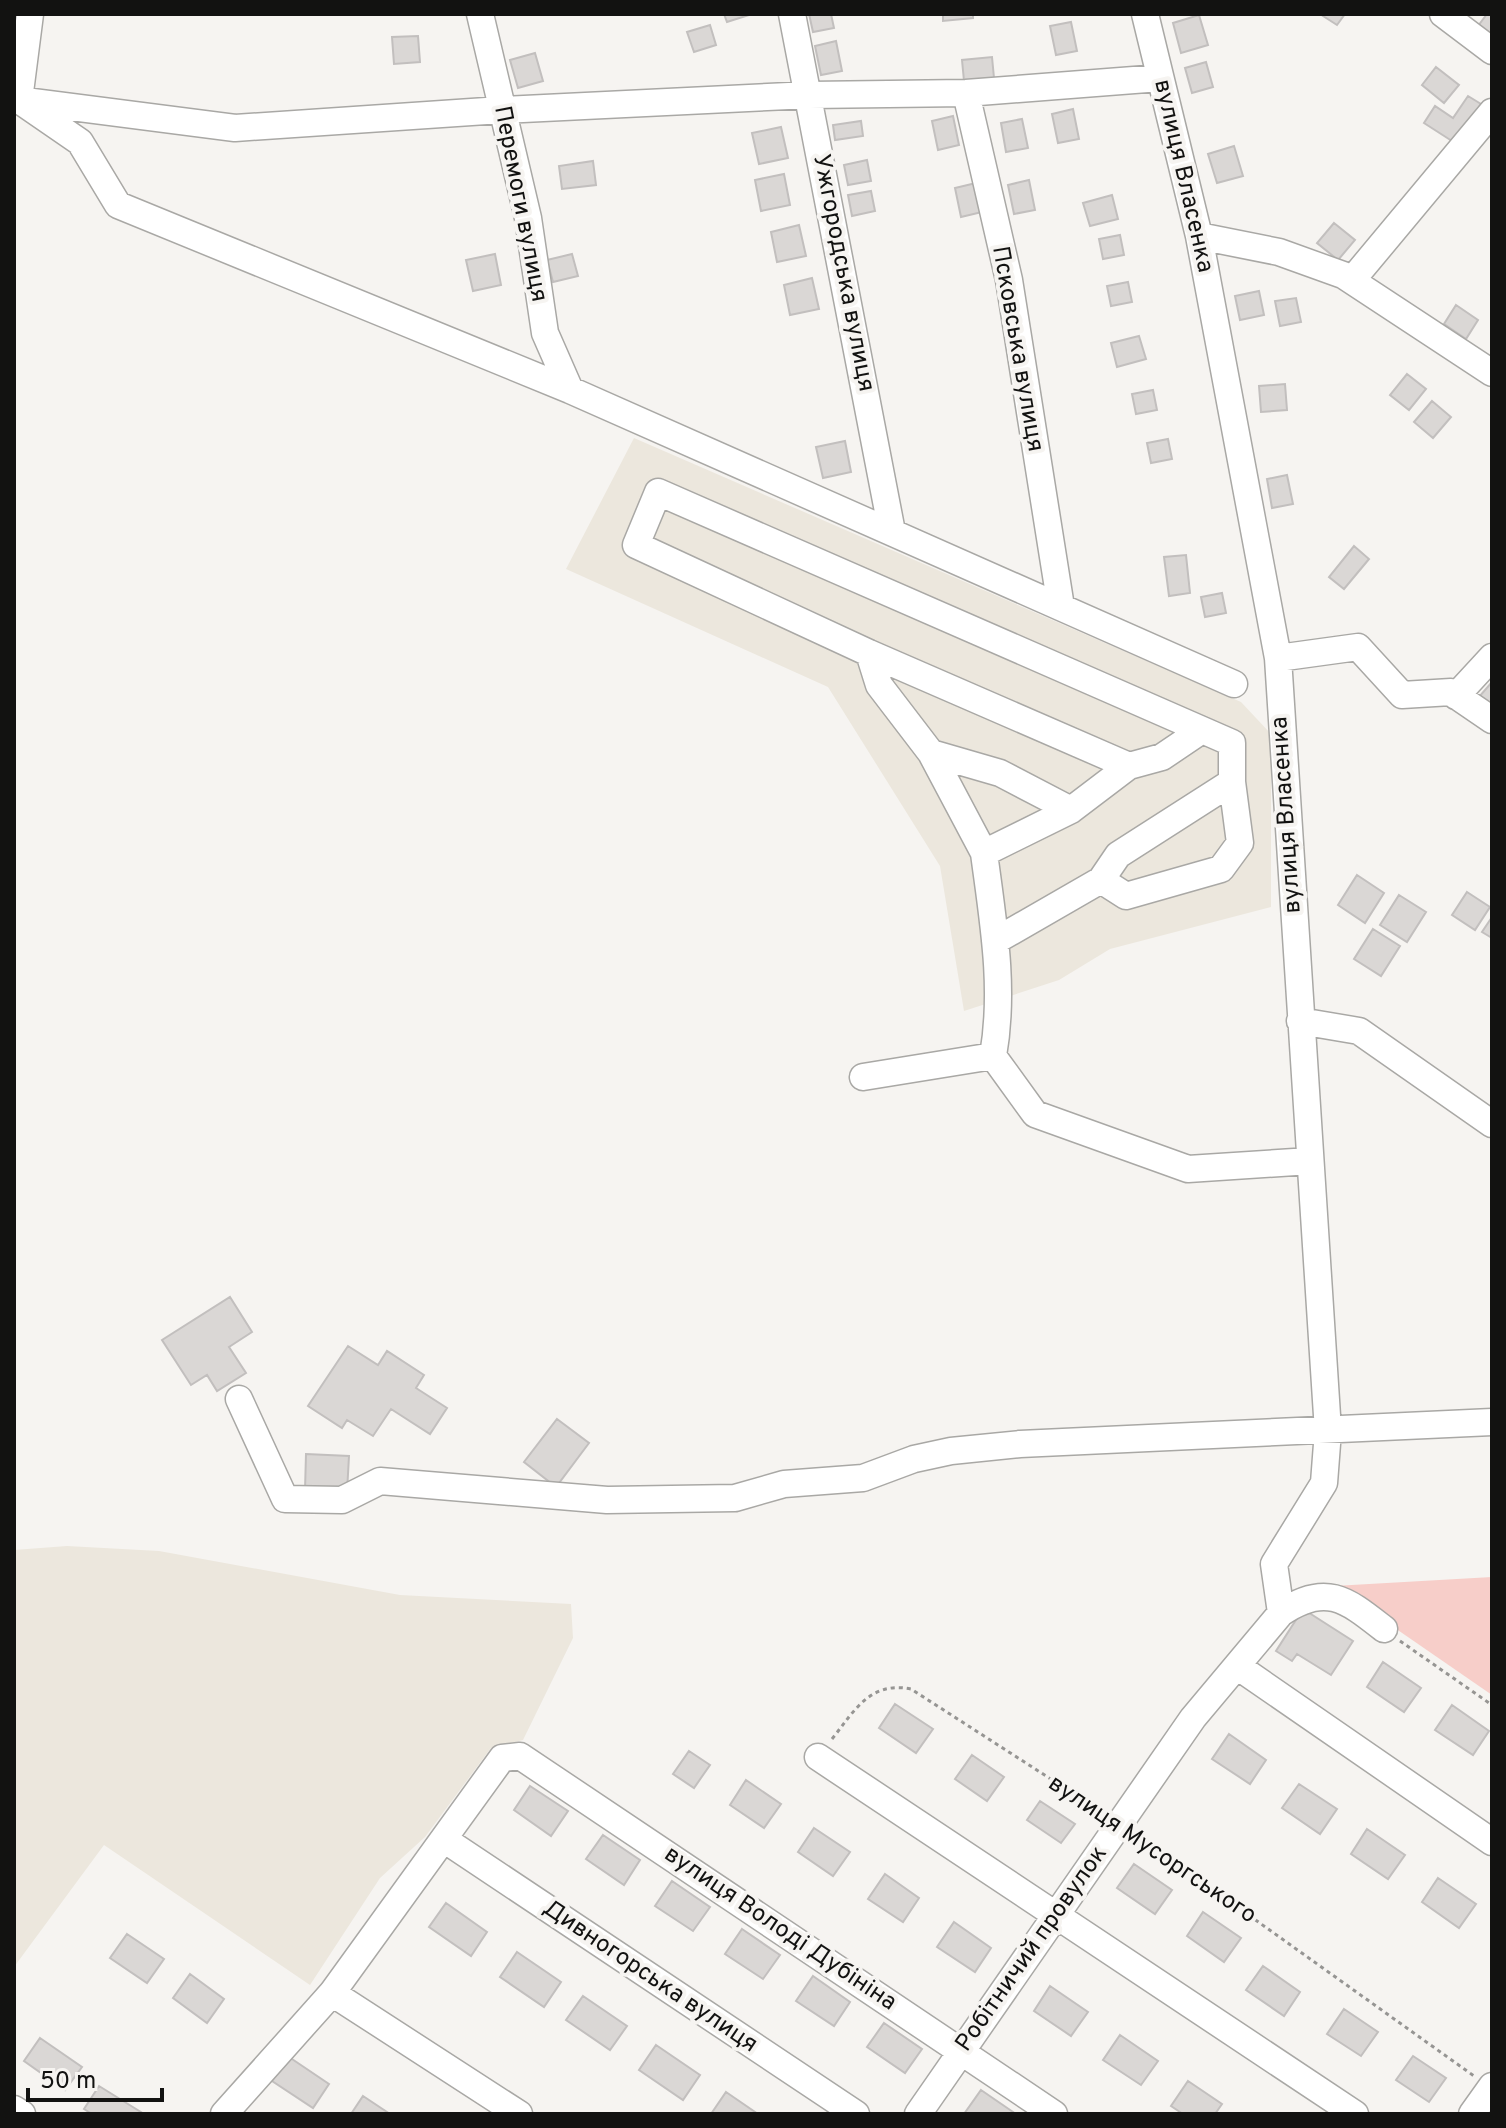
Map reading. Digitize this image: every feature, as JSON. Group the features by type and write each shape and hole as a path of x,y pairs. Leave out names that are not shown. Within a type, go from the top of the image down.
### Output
{"street":[{"path":"16,99 30,14"},
{"name":"Перемоги вулиця","path":"480,14 528,218 545,333 570,390"},
{"name":"Ужгородська вулиця","path":"792,14 892,532"},
{"name":"вулиця Власенка","path":"1145,14 1199,236 1278,658 1328,1431 1324,1483 1274,1564 1281,1613"},
{"path":"1443,14 1492,51"},
{"path":"16,99 235,128 501,110 810,95 966,93 1160,78"},
{"name":"Псковська вулиця","path":"966,93 1009,280 1061,607"},
{"path":"16,99 80,142 118,205 570,390 1234,684"},
{"path":"1352,280 1492,112"},
{"path":"1199,236 1279,252 1352,280 1492,373"},
{"path":"1101,880 1126,896 1221,869 1240,843 1232,782 1232,743 658,492 636,545 869,653 1129,766"},
{"path":"1278,658 1358,647 1402,695 1451,692 1492,720"},
{"path":"869,653 879,685 931,753 984,853 1000,1016 993,1056 1035,1114 1188,1169 1310,1161"},
{"path":"1456,696 1492,657"},
{"path":"984,853 1071,810 1129,766 1162,757 1202,730"},
{"path":"931,753 1000,773 1071,810"},
{"path":"995,941 1101,880 1118,855 1232,782"},
{"path":"1300,1021 1359,1031 1492,1124"},
{"path":"863,1077 993,1056"},
{"path":"239,1399 285,1499 342,1500 380,1481 607,1500 735,1498 784,1484 863,1478 951,1451 1020,1444 1492,1422"},
{"name":"Робітничий провулок","path":"918,2114 1193,1718 1281,1613 1297,1602 1332,1596 1350,1602 1384,1629"},
{"path":"1237,1666 1492,1842"},
{"name":"вулиця Володі Дубініна","path":"445,1840 502,1758 520,1756 542,1767 1054,2114"},
{"path":"818,1757 1355,2114"},
{"path":"224,2114 332,1993 445,1840"},
{"name":"Дивногорська вулиця","path":"445,1840 856,2114"},
{"path":"332,1993 519,2114"},
{"path":"1472,2114 1491,2087"},
{"path":"14,2109 22,2114"}],"path":[{"path":"1384,1629 1492,1705"},
{"name":"вулиця Мусоргського","path":"818,1757 865,1697 894,1686 911,1689 1119,1823 1491,2087"}],"shaded area":[{"path":"634,438 1241,702 1271,734 1271,907 1110,949 1059,980 964,1011 940,866 828,687 566,569"},
{"path":"67,1546 159,1551 400,1595 571,1604 573,1638 523,1740 491,1748 425,1837 380,1878 310,1985 104,1845 14,1967 14,1550"},
{"path":"1492,1577 1492,1695 1334,1586"}],"building":[{"path":"724,14 749,14 749,15 727,22"},
{"path":"809,14 831,14 834,28 813,32"},
{"path":"943,14 973,14 973,18 943,21"},
{"path":"1320,14 1345,14 1337,25"},
{"path":"1487,14 1492,14 1492,37 1478,26"},
{"path":"1199,15 1208,45 1181,53 1173,23"},
{"path":"1071,22 1077,51 1056,55 1050,26"},
{"path":"710,25 716,45 694,52 687,32"},
{"path":"418,36 420,62 394,64 392,37"},
{"path":"836,41 842,71 821,75 815,46"},
{"path":"535,53 543,81 518,88 510,60"},
{"path":"992,57 994,78 964,81 962,60"},
{"path":"1206,62 1213,87 1192,93 1185,68"},
{"path":"1436,67 1459,85 1444,103 1422,85"},
{"path":"1468,96 1481,104 1455,143 1424,123 1435,106 1453,118"},
{"path":"1073,109 1079,139 1058,143 1052,114"},
{"path":"953,116 959,145 938,150 932,121"},
{"path":"1022,119 1028,148 1006,152 1001,123"},
{"path":"861,121 863,136 835,140 833,125"},
{"path":"781,127 788,158 759,164 752,133"},
{"path":"1234,146 1243,176 1217,183 1208,154"},
{"path":"867,160 871,181 848,185 844,165"},
{"path":"593,161 596,185 562,189 559,166"},
{"path":"784,174 790,205 761,211 755,180"},
{"path":"1029,180 1035,210 1014,214 1008,185"},
{"path":"976,183 982,212 961,217 955,188"},
{"path":"871,191 875,211 852,216 848,195"},
{"path":"1112,195 1118,219 1090,226 1083,203"},
{"path":"1334,223 1355,240 1338,260 1317,243"},
{"path":"799,225 806,256 777,262 771,232"},
{"path":"1120,235 1124,255 1103,259 1099,239"},
{"path":"495,254 501,285 473,291 466,260"},
{"path":"572,254 578,276 553,282 547,260"},
{"path":"812,278 819,309 790,315 784,285"},
{"path":"1128,282 1132,302 1111,306 1107,286"},
{"path":"1259,291 1264,315 1240,320 1235,296"},
{"path":"1296,298 1301,322 1280,326 1275,301"},
{"path":"1456,305 1478,320 1466,339 1444,324"},
{"path":"1139,336 1146,359 1117,367 1111,343"},
{"path":"1407,374 1426,389 1409,410 1390,395"},
{"path":"1285,384 1287,410 1261,412 1259,386"},
{"path":"1153,390 1157,410 1136,414 1132,394"},
{"path":"1432,401 1451,417 1433,438 1414,422"},
{"path":"1168,439 1172,459 1151,463 1147,443"},
{"path":"845,441 851,472 823,478 816,447"},
{"path":"1287,475 1293,504 1272,508 1267,479"},
{"path":"1354,546 1369,559 1344,589 1329,577"},
{"path":"1186,555 1190,593 1169,596 1164,557"},
{"path":"1222,593 1226,613 1205,617 1201,597"},
{"path":"1492,682 1492,709 1478,698"},
{"path":"1357,875 1384,893 1365,923 1338,905"},
{"path":"1467,892 1490,907 1475,930 1452,915"},
{"path":"1399,895 1426,912 1407,942 1380,925"},
{"path":"1492,917 1492,938 1482,932"},
{"path":"1373,929 1400,946 1381,976 1354,959"},
{"path":"230,1297 252,1332 229,1347 246,1373 217,1391 207,1375 191,1385 162,1340"},
{"path":"348,1346 378,1365 387,1351 424,1375 416,1388 447,1408 430,1434 391,1409 373,1436 347,1420 342,1428 308,1406"},
{"path":"557,1419 589,1443 556,1487 524,1462"},
{"path":"306,1454 349,1456 347,1492 305,1490"},
{"path":"1303,1609 1353,1641 1331,1675 1297,1654 1292,1661 1276,1651"},
{"path":"1383,1662 1421,1688 1404,1712 1367,1687"},
{"path":"895,1704 933,1729 916,1753 879,1728"},
{"path":"1452,1705 1489,1731 1473,1755 1435,1730"},
{"path":"1229,1734 1266,1760 1250,1784 1212,1759"},
{"path":"689,1751 710,1765 694,1788 673,1774"},
{"path":"972,1755 1004,1777 987,1801 955,1779"},
{"path":"746,1780 781,1804 764,1828 730,1805"},
{"path":"1299,1784 1337,1809 1320,1834 1282,1808"},
{"path":"530,1786 568,1811 551,1836 514,1810"},
{"path":"1040,1801 1075,1824 1061,1843 1027,1820"},
{"path":"814,1828 850,1852 833,1876 798,1852"},
{"path":"1367,1829 1405,1855 1388,1879 1351,1854"},
{"path":"603,1835 640,1860 624,1885 586,1859"},
{"path":"1134,1864 1172,1890 1155,1914 1117,1888"},
{"path":"885,1874 919,1898 903,1922 868,1899"},
{"path":"1438,1878 1476,1904 1459,1928 1422,1902"},
{"path":"672,1881 710,1907 693,1931 655,1906"},
{"path":"446,1903 487,1932 471,1956 429,1927"},
{"path":"1203,1912 1241,1938 1224,1962 1187,1936"},
{"path":"954,1922 991,1948 975,1972 937,1947"},
{"path":"742,1929 780,1955 763,1979 725,1954"},
{"path":"127,1934 164,1959 147,1983 110,1958"},
{"path":"517,1952 561,1982 544,2007 500,1977"},
{"path":"1263,1966 1300,1992 1284,2016 1246,1990"},
{"path":"190,1974 224,1999 207,2023 173,1998"},
{"path":"813,1976 850,2002 834,2026 796,2001"},
{"path":"1050,1986 1088,2012 1071,2036 1034,2011"},
{"path":"583,1996 627,2026 610,2050 566,2020"},
{"path":"1344,2009 1378,2032 1361,2056 1327,2034"},
{"path":"884,2023 922,2049 905,2073 867,2047"},
{"path":"1120,2035 1158,2061 1141,2085 1103,2060"},
{"path":"40,2038 82,2067 65,2090 24,2061"},
{"path":"656,2045 700,2075 683,2100 639,2070"},
{"path":"1413,2056 1446,2078 1429,2102 1396,2080"},
{"path":"289,2057 329,2084 313,2108 272,2081"},
{"path":"1188,2081 1222,2104 1215,2114 1183,2114 1171,2106"},
{"path":"99,2086 144,2114 92,2114 84,2109"},
{"path":"981,2090 1016,2114 964,2114"},
{"path":"726,2092 758,2114 711,2114"},
{"path":"363,2096 390,2114 351,2114"}]}
